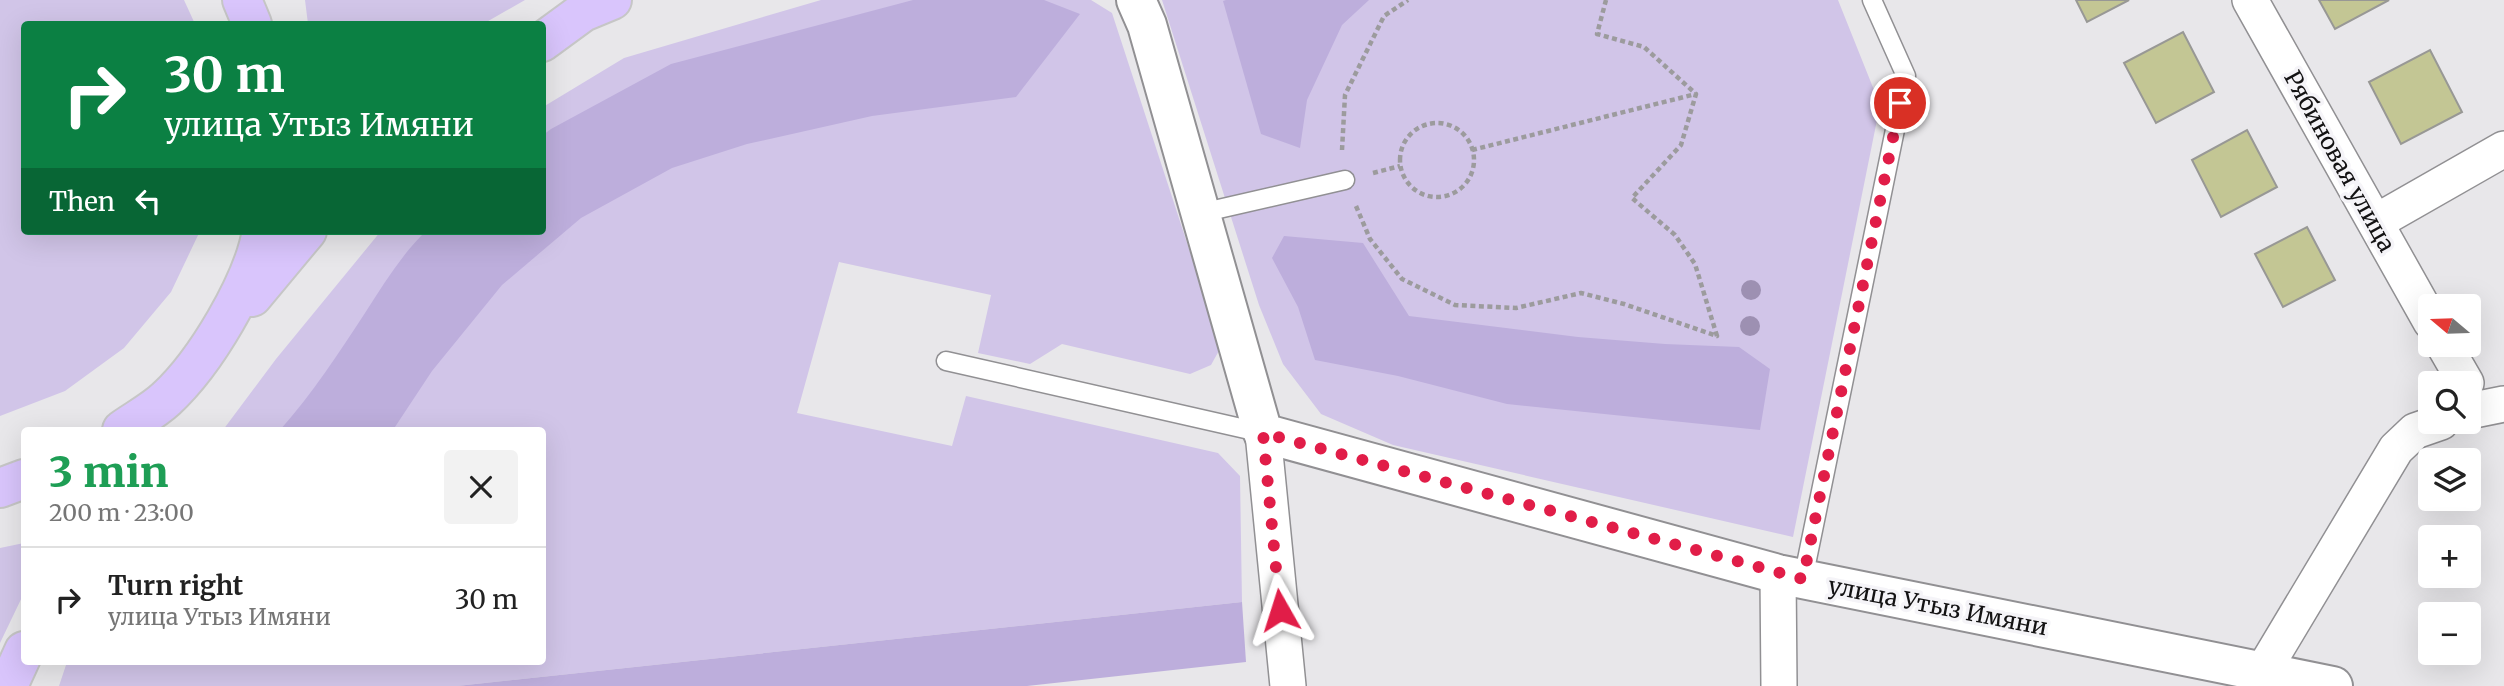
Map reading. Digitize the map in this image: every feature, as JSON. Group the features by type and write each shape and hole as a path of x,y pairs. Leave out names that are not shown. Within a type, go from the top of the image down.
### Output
{"main road":[{"path":"242,0 251,21"},
{"path":"546,38 583,12 612,0"},
{"path":"212,345 258,254 261,235"},
{"path":"148,427 166,399 304,235"},
{"path":"126,427 166,399"},
{"path":"0,488 21,480"},
{"path":"8,686 21,658"}],"street":[{"path":"1136,0 1147,25 1263,433 1288,686"},
{"name":"Рябиновая улица","path":"2250,0 2418,298"},
{"path":"2376,222 2504,149"},
{"path":"2263,678 2396,449 2418,430"},
{"name":"улица Утыз Имяни","path":"1263,433 1790,576 2263,678 2333,686"},
{"path":"1779,686 1790,576"}],"lane":[{"path":"1790,576 1906,76 1872,0"},
{"path":"1201,213 1345,180"},
{"path":"946,361 1263,433"}],"path":[{"path":"1408,0 1384,16 1345,95 1342,149 1345,180 1370,239 1402,279 1455,305 1516,308 1581,293 1624,304 1717,336 1695,264 1675,235 1632,198 1681,145 1696,94"},
{"path":"1606,0 1597,34 1644,47 1696,94"},
{"path":"1472,150 1696,94"},
{"path":"1434,123 1447,124 1458,130 1467,138 1472,150 1474,162 1471,174 1456,192 1444,196 1420,194 1404,177 1400,166 1400,153 1404,142 1412,132 1434,123"}],"shaded area":[{"path":"0,0 184,0 194,21 21,21 21,235 198,235 171,292 124,348 65,391 0,416"},
{"path":"305,0 525,0 488,21 308,21"},
{"path":"821,0 1091,0 1112,13 1221,347 1211,365 1190,374 1062,344 1030,364 978,353 991,295 839,262 797,413 952,446 966,396 1218,453 1240,476 1242,602 457,686 59,686 66,665 546,665 546,427 225,427 276,359 378,235 546,235 546,105 624,58"},
{"path":"913,0 1044,0 1080,14 1016,97 872,116 747,144 672,168 581,218 502,285 432,371 395,427 282,427 325,373 386,281 422,235 546,235 546,133 671,64"},
{"path":"1162,0 1838,0 1880,105 1793,537 1393,445 1321,414 1283,364 1259,305"},
{"path":"1369,0 1342,25 1307,100 1300,148 1261,134 1223,1"},
{"path":"1284,236 1363,243 1409,316 1578,337 1739,347 1770,369 1760,430 1507,404 1398,376 1315,360 1298,307 1272,258"},
{"path":"21,544 21,599 0,643 0,548"},
{"path":"1242,602 1246,662 1027,686 457,686"}],"building":[{"path":"2076,0 2129,0 2087,22"},
{"path":"2319,0 2389,0 2335,29"},
{"path":"2183,32 2214,92 2156,123 2124,63"},
{"path":"2430,50 2462,112 2401,144 2369,82"},
{"path":"2247,130 2277,187 2221,217 2192,160"},
{"path":"2307,227 2335,280 2283,307 2255,254"}],"route":[{"path":"1280,610 1263,433 1803,579 1900,103"}]}
